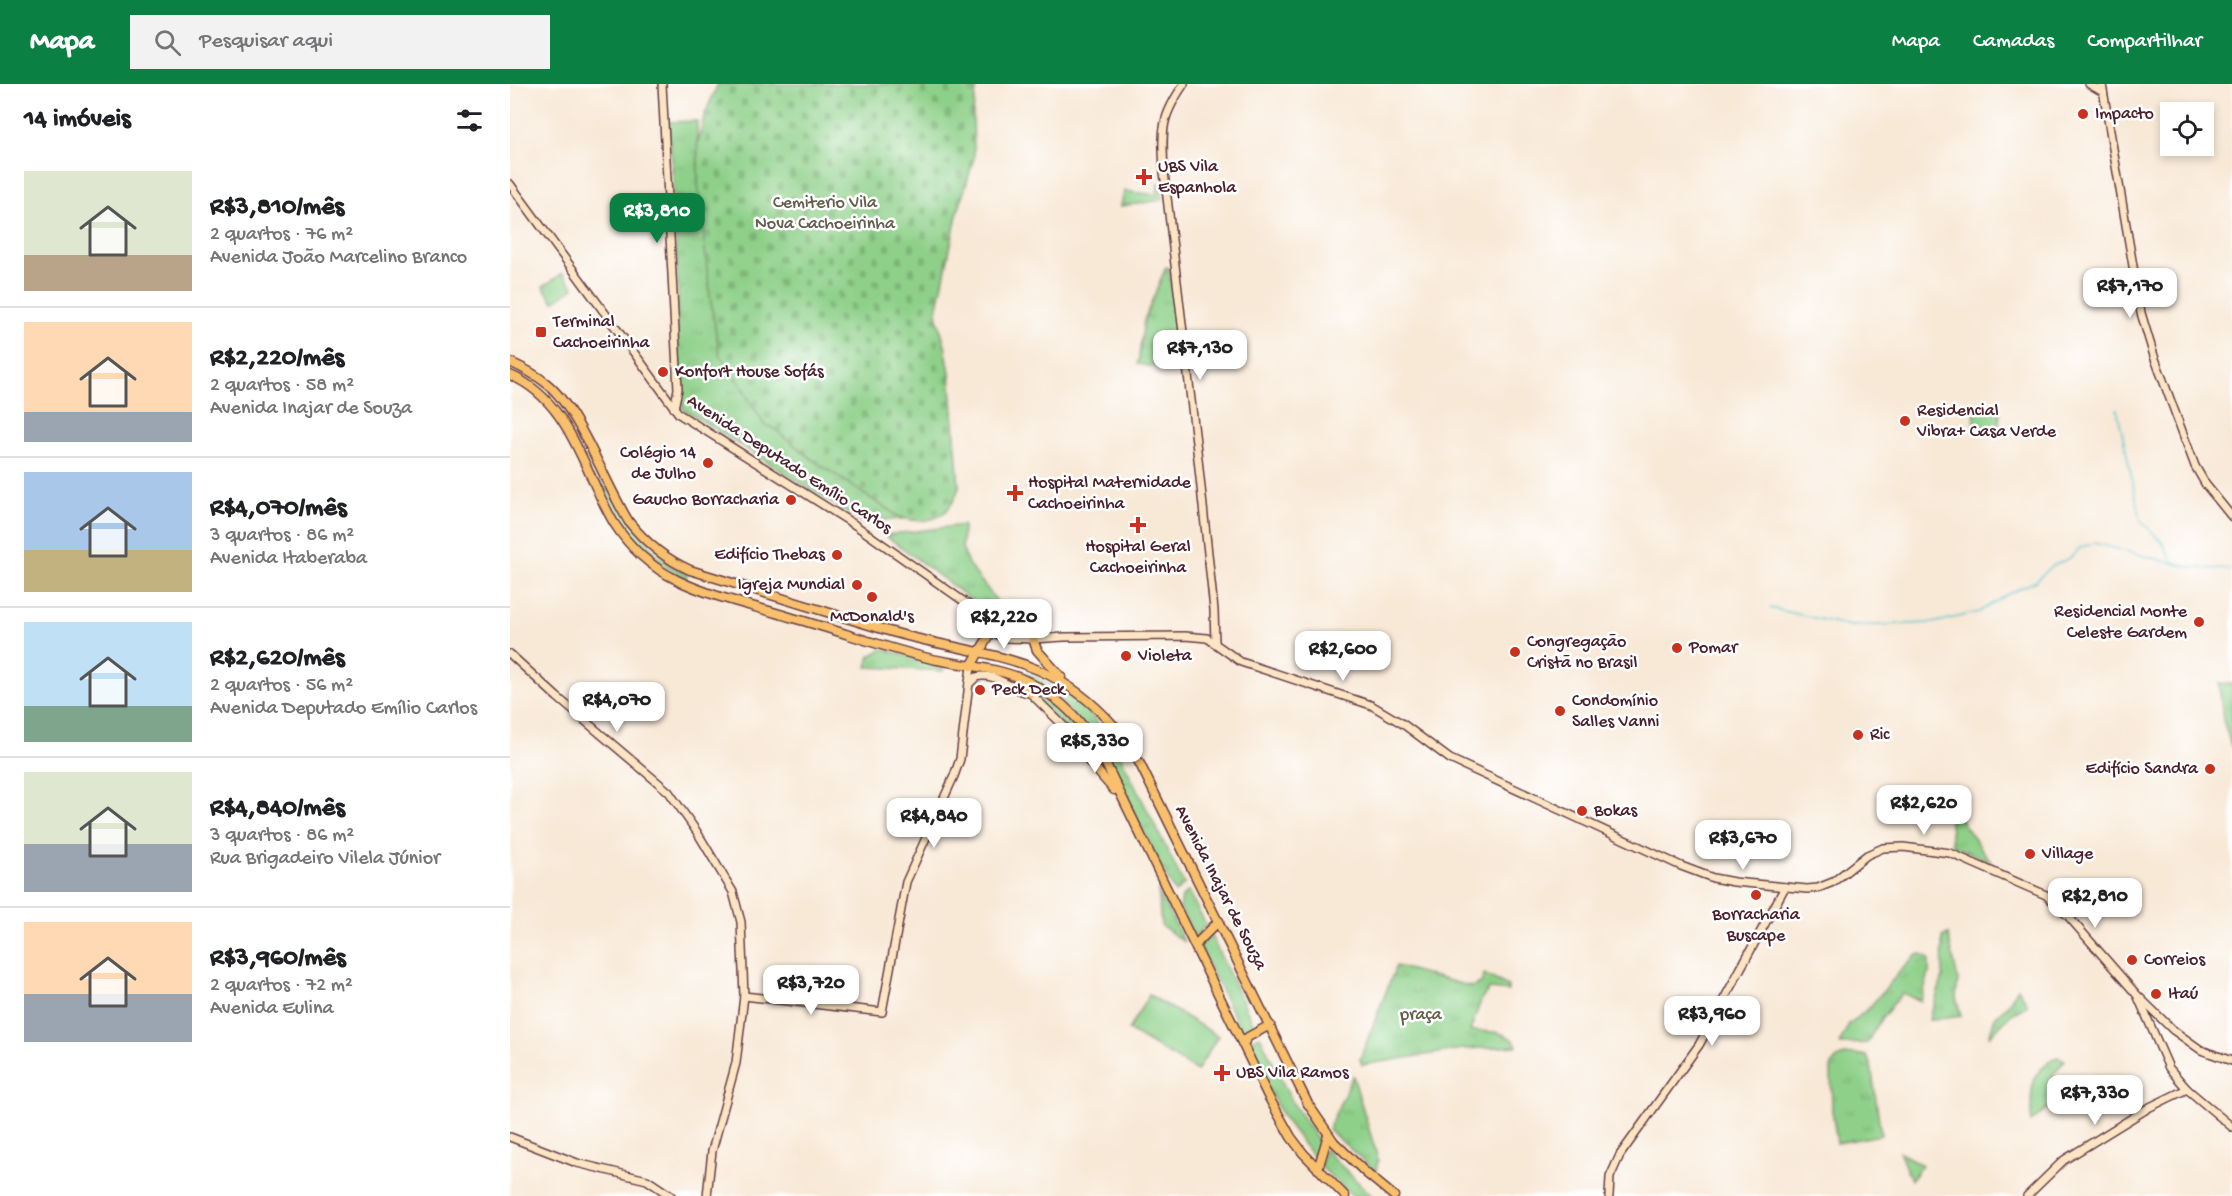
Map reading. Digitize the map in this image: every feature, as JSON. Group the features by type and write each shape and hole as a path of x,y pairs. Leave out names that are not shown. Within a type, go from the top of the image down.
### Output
{"main road":[{"path":"662,84 678,388 674,408"},
{"path":"1187,84 1166,115 1162,135 1164,172 1214,610 1215,642"},
{"path":"2089,84 2103,92"},
{"path":"2102,84 2136,290 2147,336 2195,466 2232,517"},
{"name":"Avenida Deputado Emílio Carlos","path":"510,184 679,414 855,525 967,604 1029,639"},
{"name":"Avenida Inajar de Souza","path":"510,362 528,370 548,384 566,405 619,507 641,537 668,559 690,570 925,641 979,650 1029,665 1065,682 1089,701 1114,726 1140,764 1308,1104 1328,1135 1366,1173 1394,1196"},
{"path":"510,375 539,393 562,418 614,523 623,536 649,562 683,582 737,602 970,669 984,668 1011,675 1029,682 1065,705 1093,737 1268,1096 1291,1137 1318,1169 1346,1196"},
{"path":"683,582 690,578 690,570"},
{"name":"Avenida Deputado Emílio Carlos","path":"967,604 991,632"},
{"path":"744,996 882,1012 906,882 960,759 970,669 991,632 1006,638 1029,639 1194,636 1208,638 1241,662 1371,705 1398,720 1450,759 1681,866 1713,878 1807,889 1827,885 1840,878 1867,855 1890,846 1950,853 2046,895 2173,1030 2196,1047 2232,1061"},
{"path":"1029,639 1065,682"},
{"path":"510,654 556,698 669,792 728,883 738,907 744,968 744,996 735,1064 712,1151 707,1196"},
{"path":"984,668 1023,686 1071,733 1087,759 1120,794"},
{"path":"968,685 975,677 986,676 1030,693"},
{"path":"1087,759 1094,761 1103,758 1112,738 1114,726"},
{"path":"1609,1196 1610,1177 1620,1155 1699,1045 1785,887"},
{"path":"1195,945 1219,921"},
{"path":"2138,994 2169,1068 2187,1089 2232,1127"},
{"path":"2150,1024 2154,1018 2160,1017"},
{"path":"1244,1044 1248,1037 1270,1025"},
{"path":"2027,1196 2064,1160 2150,1107 2187,1089"},
{"path":"1318,1169 1328,1135"},
{"path":"510,1137 577,1163 647,1180 671,1196"}],"green space":[{"name":"Cemiterio Vila Nova Cachoeirinha","path":"718,84 977,84 973,112 974,158 957,215 937,311 950,373 959,487 954,500 939,516 919,521 884,511 749,418 721,389 701,301 697,147 704,116"},
{"path":"697,121 698,184 710,296 720,357 728,365 765,426 772,427 813,460 902,519 862,522 682,408 677,339 678,289 672,162 668,122"},
{"path":"1158,183 1161,183 1162,200 1121,206 1124,191 1157,195"},
{"path":"1166,267 1169,268 1180,368 1138,364 1144,320"},
{"path":"563,273 574,288 554,302 543,287"},
{"path":"1975,408 2000,409 1999,428 1974,427"},
{"path":"602,480 655,552 670,565 688,574 684,579 654,558 633,538 616,514 599,483"},
{"path":"963,525 962,547 968,564 1013,622 1012,626 974,602 885,535"},
{"path":"883,649 941,666 944,671 867,667 870,656"},
{"path":"999,664 1029,674 1068,695 1092,715 1102,728 1099,745 1055,695 1015,671 998,666"},
{"path":"1004,677 1043,698 1063,716 1092,749 1090,756 1083,752 1069,732 1054,717"},
{"path":"2219,683 2232,684 2232,748 2223,720"},
{"path":"1112,739 1184,884 1175,893 1106,759"},
{"path":"1948,802 1991,862 1952,845"},
{"path":"1158,890 1184,942 1161,925"},
{"path":"1188,891 1206,925 1195,937 1180,908 1182,897"},
{"path":"1948,934 1958,980 1956,998 1961,1016 1929,1020 1943,977 1942,937"},
{"path":"1211,936 1256,1029 1244,1036 1199,946"},
{"path":"1922,954 1929,959 1929,973 1921,1001 1902,993 1879,1022 1867,1043 1839,1044 1849,1024 1869,1008 1902,969 1917,955"},
{"name":"praça","path":"1396,966 1472,987 1481,983 1484,974 1508,986 1508,991 1489,989 1482,998 1470,1031 1503,1034 1514,1041 1517,1046 1463,1049 1362,1065 1360,1059"},
{"path":"2018,988 2028,1005 2010,1015 1989,1037 1995,1017 2007,1006"},
{"path":"1149,995 1218,1036 1197,1071 1128,1030"},
{"path":"1260,1036 1292,1102 1319,1142 1314,1158 1283,1117 1248,1048 1252,1040"},
{"path":"1854,1054 1866,1056 1871,1065 1881,1135 1837,1143 1832,1110 1831,1069 1834,1061 1839,1057"},
{"path":"2057,1057 2065,1060 2053,1075 2056,1101 2031,1122 2032,1093 2036,1076 2041,1069"},
{"path":"1353,1076 1378,1159 1376,1172 1328,1129"},
{"path":"1324,1149 1372,1196 1353,1196 1321,1167"},
{"path":"1899,1152 1922,1165 1911,1180"}],"waterway":[{"path":"2117,409 2141,521 2162,542 2172,561 2181,565"},
{"path":"1770,608 1850,626 1933,623 1979,612 2008,594 2036,581 2049,568 2071,557 2080,548 2094,543 2188,567"},
{"path":"2189,567 2232,570"}],"place":[{"name":"Impacto","path":"2083,114"},
{"name":"UBS Vila Espanhola","path":"1144,177"},
{"name":"Terminal Cachoeirinha","path":"541,332"},
{"name":"Konfort House Sofás","path":"663,372"},
{"name":"Residencial Vibra+ Casa Verde","path":"1905,421"},
{"name":"Colégio 14 de Julho","path":"708,463"},
{"name":"Hospital Maternidade Cachoeirinha","path":"1015,493"},
{"name":"Gaucho Borracharia","path":"791,500"},
{"name":"Hospital Geral Cachoeirinha","path":"1138,525"},
{"name":"Edifício Thebas","path":"837,555"},
{"name":"Igreja Mundial","path":"857,585"},
{"name":"McDonald's","path":"872,597"},
{"name":"Residencial Monte Celeste Gardem","path":"2199,622"},
{"name":"Pomar","path":"1677,648"},
{"name":"Congregação Cristã no Brasil","path":"1515,652"},
{"name":"Violeta","path":"1126,656"},
{"name":"Peck Deck","path":"980,690"},
{"name":"Condomínio Salles Vanni","path":"1560,711"},
{"name":"Ric","path":"1858,735"},
{"name":"Edifício Sandra","path":"2210,769"},
{"name":"Bokas","path":"1582,811"},
{"name":"Village","path":"2030,854"},
{"name":"Borracharia Buscape","path":"1756,895"},
{"name":"Correios","path":"2132,960"},
{"name":"Itaú","path":"2156,994"},
{"name":"UBS Vila Ramos","path":"1222,1073"}]}
